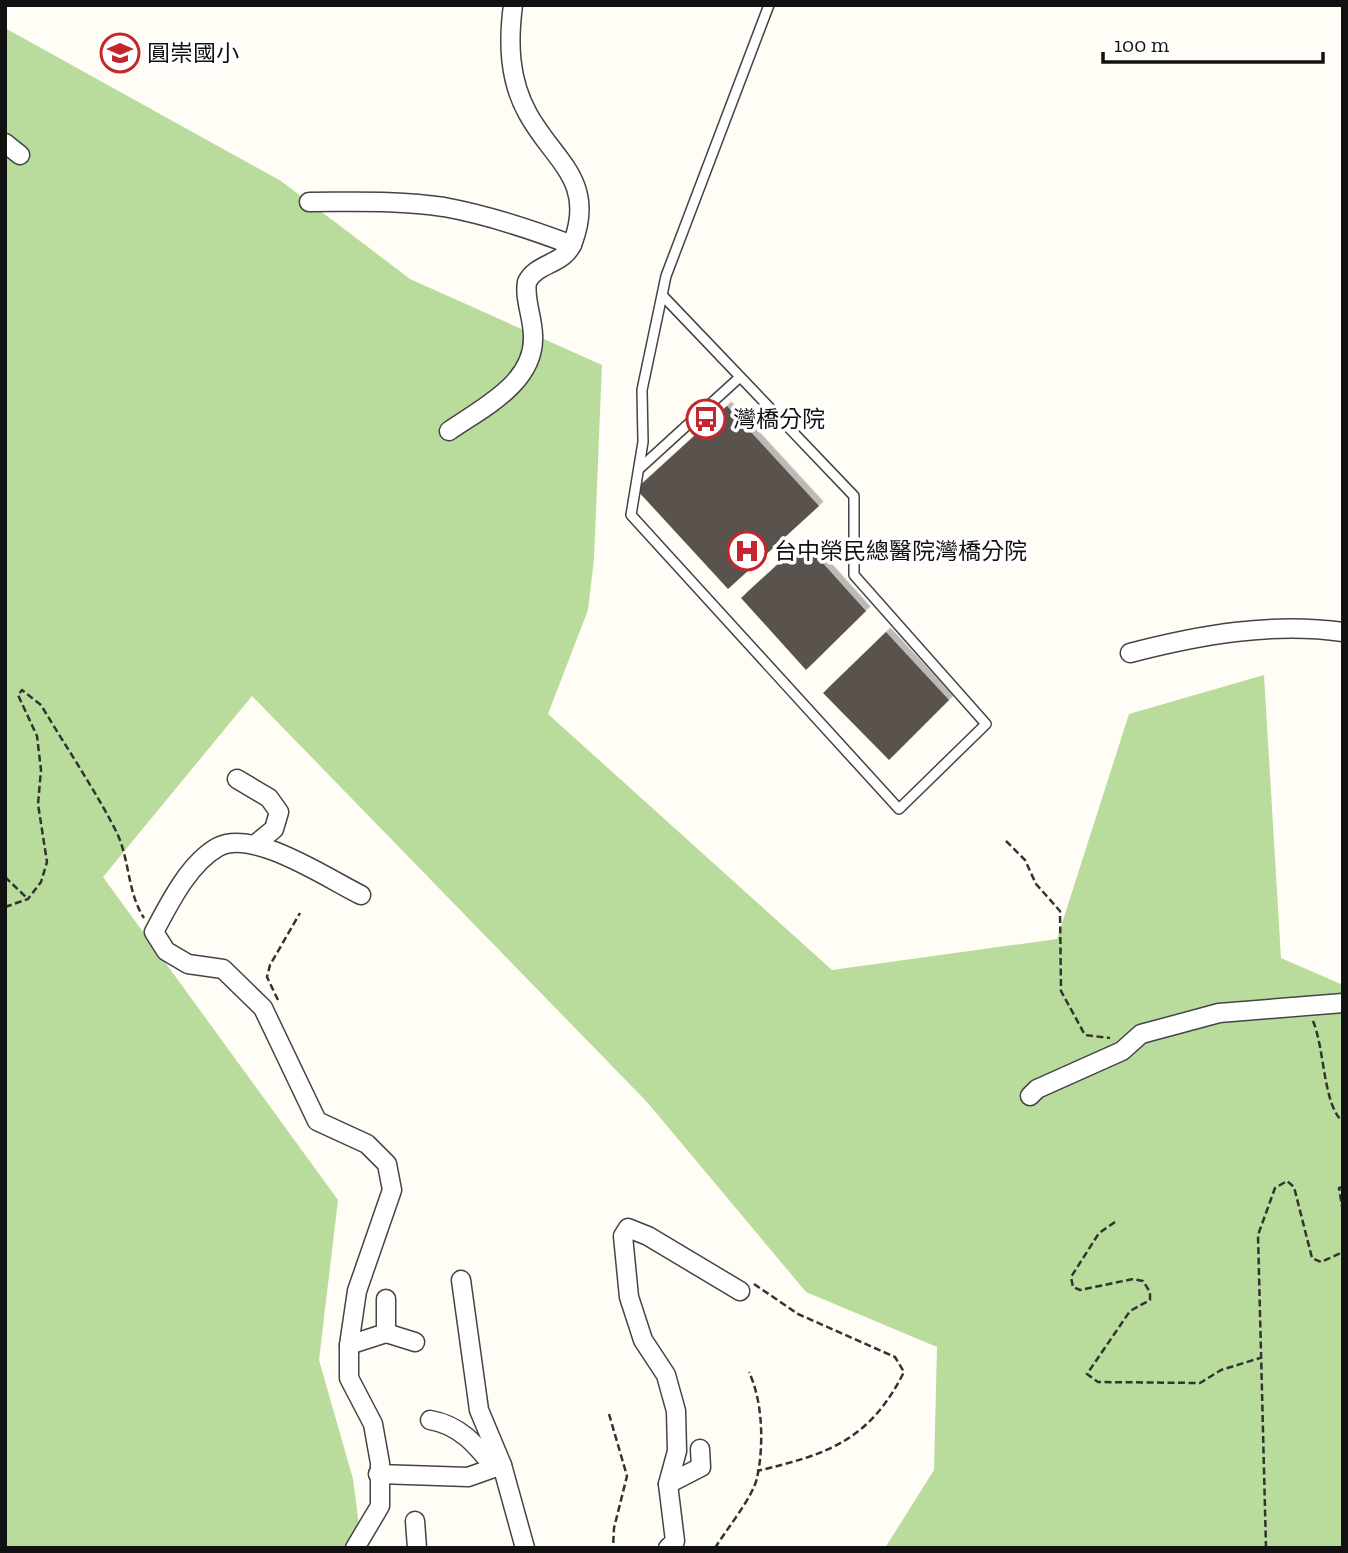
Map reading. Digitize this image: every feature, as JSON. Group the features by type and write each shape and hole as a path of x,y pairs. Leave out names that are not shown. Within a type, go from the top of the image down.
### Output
{"street":[{"path":"449,431 499,399 529,361 533,332 527,282 531,273 562,260 572,245 582,214 569,168 528,115 513,78 510,30 513,5"},
{"path":"5,143 20,155"},
{"path":"309,202 400,202 443,207 510,222 572,245"},
{"path":"1130,653 1196,635 1309,627 1343,632"},
{"path":"237,779 269,798 279,812 274,829 257,843"},
{"path":"357,1547 380,1506 380,1463 373,1424 349,1378 349,1345 357,1291 392,1191 387,1164 367,1144 317,1121 264,1008 223,970 188,964 166,951 154,932 198,863 219,846 257,843 361,895"},
{"path":"1030,1096 1037,1089 1122,1051 1141,1034 1219,1013 1308,1008 1343,1003"},
{"path":"668,1548 674,1541 668,1484 677,1451 677,1411 666,1375 643,1340 629,1297 622,1237 628,1228 648,1236 740,1291"},
{"path":"461,1280 479,1410 525,1548"},
{"path":"386,1299 386,1333"},
{"path":"349,1345 386,1333 415,1342"},
{"path":"430,1420 444,1423 471,1438 498,1466"},
{"path":"668,1484 701,1467 700,1449"},
{"path":"378,1474 468,1477 498,1466"},
{"path":"415,1521 417,1548"}],"lane":[{"path":"662,295 854,496 855,575 986,724 899,809 631,515 643,442 642,390 662,295 666,276 769,5"},
{"path":"639,469 740,377"}],"path":[{"path":"5,907 28,899 41,882 47,862 38,804 41,770 37,736 18,695 22,690 41,705 117,832 127,859 134,903 154,932"},
{"path":"1006,841 1026,860 1036,884 1060,911 1061,991 1085,1035 1104,1039 1141,1034"},
{"path":"5,877 28,899"},
{"path":"280,1005 267,977 270,965 300,913"},
{"path":"1308,1008 1322,1041 1331,1109 1343,1122"},
{"path":"1266,1548 1258,1235 1275,1188 1287,1181 1294,1187 1312,1258 1321,1262 1343,1252"},
{"path":"1343,1187 1339,1188 1338,1198 1343,1212"},
{"path":"1115,1222 1099,1233 1071,1277 1073,1287 1080,1290 1133,1279 1143,1281 1150,1293 1150,1300 1130,1311 1087,1374 1098,1382 1200,1383 1221,1370 1260,1358"},
{"path":"740,1291 752,1283 798,1314 895,1357 904,1372 891,1398 858,1435 805,1460 757,1471"},
{"path":"715,1548 757,1480 761,1427 755,1384 750,1372"},
{"path":"609,1414 627,1476 614,1528 614,1548"}],"green space":[{"path":"5,28 281,181 410,279 602,365 594,559 588,610 548,714 832,970 1057,939 1129,714 1264,675 1281,958 1343,985 1343,1548 885,1548 934,1470 937,1347 806,1292 647,1102 252,696 103,877 338,1200 319,1360 353,1479 362,1548 5,1548"}],"building":[{"path":"727,406 819,506 728,589 636,489"},
{"path":"803,541 866,611 806,670 741,598"},
{"path":"886,632 949,700 889,760 823,693"}],"place":[{"name":"圓崇國小","path":"120,53"},
{"name":"灣橋分院","path":"706,419"},
{"name":"台中榮民總醫院灣橋分院","path":"747,551"}]}
